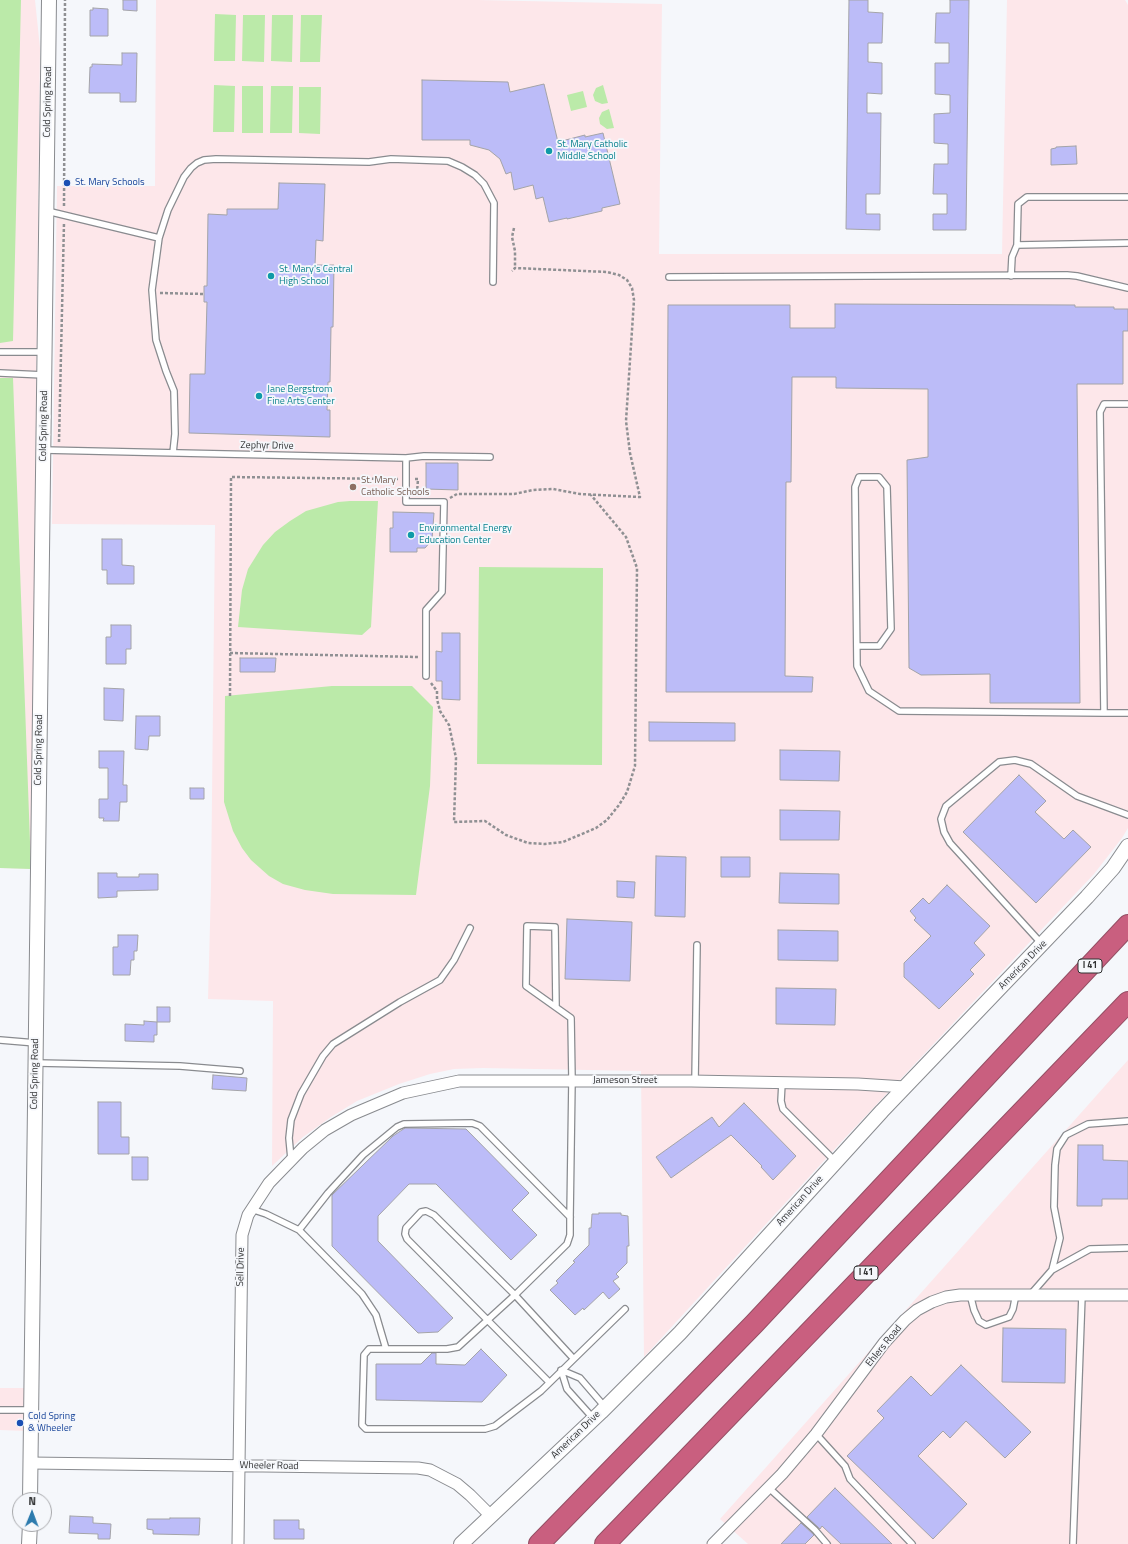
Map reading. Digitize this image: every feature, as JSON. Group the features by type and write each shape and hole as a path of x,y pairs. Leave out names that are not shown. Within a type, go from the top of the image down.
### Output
{"highway":[{"name":"I 41","path":"539,1544 754,1324 1128,925"},
{"name":"I 41","path":"605,1544 1128,1002"}],"street":[{"name":"Cold Spring Road","path":"30,1492 49,0"},
{"name":"American Drive","path":"461,1544 605,1407 680,1333 905,1087 1043,945 1098,885 1128,846"},
{"name":"Jameson Street","path":"351,1115 403,1093 459,1081 695,1081 858,1084 905,1087"},
{"name":"Sell Drive","path":"238,1544 240,1254 242,1235 251,1209 269,1183 303,1148 325,1130 351,1115"},
{"name":"Ehlers Road","path":"713,1544 769,1488 816,1434 884,1343 905,1320 917,1310 946,1297 970,1294 1128,1295"},
{"name":"Wheeler Road","path":"30,1463 430,1470 457,1484 491,1516"},
{"path":"29,1544 30,1532"}],"lane":[{"path":"173,453 175,434 174,391 158,347 154,323 152,290 159,238 168,210 184,177 198,163 204,160 216,159 369,162 391,159 448,161 475,175 484,184 494,203 493,282"},
{"path":"1011,276 1012,257 1017,245 1018,204 1027,197 1128,197"},
{"path":"47,211 159,238"},
{"path":"1017,245 1128,243"},
{"path":"668,277 1072,276 1128,288"},
{"path":"0,352 45,352"},
{"path":"0,373 45,375"},
{"path":"1104,713 1100,412 1104,404 1128,404"},
{"name":"Zephyr Drive","path":"43,450 406,458 424,456 490,457"},
{"path":"406,458 406,502 444,502 442,592 426,610 426,676"},
{"path":"857,646 879,646 891,629 887,487 879,477 859,477 856,487 857,666 869,691 899,710 1128,713"},
{"path":"1043,945 950,843 944,832 941,819 946,806 999,762 1015,760 1031,764 1077,796 1128,815"},
{"path":"556,1006 555,927 527,926 526,986 571,1018 572,1080 570,1235 567,1244 515,1295 458,1347 447,1350 369,1349 364,1355 362,1425 366,1429 485,1429 495,1426 540,1391 625,1309"},
{"path":"291,1159 289,1138 291,1120 301,1094 323,1056 333,1044 400,1002 440,980 454,960 470,928"},
{"path":"695,1081 697,945"},
{"path":"0,1040 36,1043"},
{"path":"35,1063 180,1066 240,1071"},
{"path":"782,1083 782,1109 836,1162"},
{"path":"1052,1270 1060,1238 1054,1207 1057,1149 1066,1134 1088,1124 1128,1121"},
{"path":"299,1230 328,1193 363,1155 397,1127 404,1124 472,1123 480,1126 570,1216"},
{"path":"251,1209 266,1214 299,1230 362,1294 376,1315 386,1349"},
{"path":"549,1382 407,1239 405,1234 406,1228 421,1212 426,1211 434,1215 515,1295 573,1358"},
{"path":"1031,1294 1052,1270 1090,1249 1128,1248"},
{"path":"970,1294 974,1310 979,1321 986,1325 1009,1317 1013,1309 1016,1294"},
{"path":"1073,1544 1082,1294"},
{"path":"562,1370 580,1378 605,1407"},
{"path":"562,1370 567,1389 593,1418"},
{"path":"0,1410 30,1410"},
{"path":"816,1434 845,1466 850,1479 912,1544"},
{"path":"769,1488 815,1530 827,1544"}],"path":[{"path":"512,271 515,268 515,251 512,237 514,228"},
{"path":"444,502 456,494 514,494 553,488 580,494 640,497 630,453 626,421 634,300 632,288 627,280 619,275 606,272 515,268"},
{"path":"159,293 204,294"},
{"path":"230,696 231,477 390,479"},
{"path":"426,676 437,690 437,699 440,711 449,725 456,758 454,822 485,822 506,836 528,843 545,844 563,842 578,837 596,828 607,820 627,792 635,766 637,568 626,537 591,495"},
{"path":"230,653 426,657"}],"shaded area":[{"path":"0,0 35,0 40,48 31,869 0,868"},
{"path":"156,0 478,0 662,4 659,254 1002,254 1007,0 1125,0 1128,5 1128,828 1094,874 844,1139 644,1357 641,1071 483,1068 454,1069 430,1074 399,1084 357,1101 303,1137 272,1166 273,1001 208,999 211,887 215,525 52,524 57,186 155,186"},
{"path":"1128,1060 1128,1544 748,1544 720,1519"},
{"path":"0,1388 25,1388 26,1431 0,1430"}],"green space":[{"path":"0,0 21,0 13,341 0,343"},
{"path":"215,14 236,15 235,61 214,61"},
{"path":"243,15 265,15 264,62 242,61"},
{"path":"272,15 293,15 292,62 271,61"},
{"path":"301,15 322,15 320,62 300,62"},
{"path":"214,85 235,86 234,132 213,132"},
{"path":"603,85 608,103 602,104 595,101 593,95 596,88"},
{"path":"242,86 263,86 263,133 242,133"},
{"path":"271,86 293,86 292,133 270,133"},
{"path":"299,87 321,87 320,134 299,133"},
{"path":"583,91 587,107 571,111 567,95"},
{"path":"609,109 614,128 607,129 600,124 599,118 602,112"},
{"path":"0,378 13,378 31,869 0,868"},
{"path":"378,501 371,627 362,635 238,627 242,590 248,569 263,545 275,532 306,511 338,502"},
{"path":"479,567 603,568 602,765 477,764"},
{"path":"332,686 412,686 433,707 430,786 416,895 333,894 305,890 283,884 269,876 251,860 242,848 233,831 224,802 225,696"}],"building":[{"path":"123,0 137,0 137,11 123,10"},
{"path":"849,0 868,0 868,12 883,13 882,43 868,43 868,62 882,63 882,94 867,93 867,113 881,113 880,194 866,194 866,214 880,214 880,230 846,229"},
{"path":"950,0 969,0 966,230 933,230 933,214 947,214 947,194 933,194 934,164 948,164 948,144 934,143 934,114 950,113 950,95 935,94 935,63 949,63 949,43 935,43 936,13 950,13"},
{"path":"93,8 108,9 108,36 90,36 90,10 93,10"},
{"path":"122,53 137,53 136,102 120,102 120,93 89,93 90,67 92,67 92,64 122,65"},
{"name":"St. Mary Catholic Middle School","path":"422,80 508,82 510,92 544,84 558,142 585,135 585,137 603,133 620,204 602,208 602,211 549,222 543,197 536,199 533,185 514,190 511,172 506,174 500,159 489,150 470,145 470,140 422,140"},
{"path":"1076,146 1077,164 1051,165 1051,149 1056,147"},
{"name":"St. Mary's Central High School","path":"279,183 325,184 323,241 316,240 315,265 334,265 333,327 331,327 330,382 328,382 327,410 330,410 330,437 189,433 190,374 205,374 207,302 204,302 204,286 207,286 208,214 227,215 227,209 278,209"},
{"path":"835,304 1075,305 1075,307 1114,307 1114,309 1128,309 1128,331 1123,331 1123,384 1077,384 1080,703 990,703 990,674 921,675 909,668 907,460 928,457 928,389 836,388 836,377 792,377 791,482 786,482 785,676 813,677 812,692 666,692 668,305 790,305 790,328 835,328"},
{"path":"426,463 458,463 458,490 426,489"},
{"name":"Environmental Energy Education Center","path":"393,512 434,513 432,540 425,548 417,548 417,552 390,552 390,528 393,528"},
{"path":"102,539 122,539 122,565 134,566 134,584 107,584 107,570 102,570"},
{"path":"111,625 131,625 131,649 126,649 126,664 106,664 106,637 111,637"},
{"path":"442,633 460,633 460,700 442,699 442,681 436,681 436,651 442,652"},
{"path":"240,658 276,658 275,672 240,672"},
{"path":"104,688 124,689 123,721 104,720"},
{"path":"136,716 160,716 160,736 149,736 148,750 135,749"},
{"path":"649,722 735,723 735,741 649,741"},
{"path":"780,750 840,751 839,781 780,780"},
{"path":"99,751 124,751 123,785 127,785 127,802 120,802 119,821 103,821 104,818 99,818 99,799 108,799 108,768 99,768"},
{"path":"1019,775 1046,801 1035,812 1064,839 1073,830 1091,847 1036,903 963,832"},
{"path":"190,788 204,788 204,799 190,799"},
{"path":"780,810 840,811 839,840 780,840"},
{"path":"656,856 686,857 685,917 655,916"},
{"path":"721,857 750,857 750,877 721,877"},
{"path":"98,873 117,873 117,877 139,877 139,874 158,874 158,890 117,891 117,897 98,898"},
{"path":"780,873 839,874 839,904 779,903"},
{"path":"617,881 635,882 634,898 617,897"},
{"path":"947,885 990,926 974,943 985,955 970,970 974,974 939,1009 904,977 904,963 931,936 914,920 916,918 910,911 923,898 929,904"},
{"path":"567,919 632,922 630,981 565,979"},
{"path":"778,930 838,931 838,961 778,960"},
{"path":"118,935 138,935 137,951 134,951 134,960 131,960 130,975 113,975 113,947 118,947"},
{"path":"776,988 836,989 835,1025 776,1024"},
{"path":"157,1007 170,1007 170,1022 157,1022"},
{"path":"144,1021 157,1022 157,1035 154,1035 154,1042 125,1041 125,1024 144,1025"},
{"path":"213,1075 247,1078 246,1091 212,1089"},
{"path":"98,1102 121,1102 121,1137 129,1137 129,1154 98,1154"},
{"path":"744,1103 796,1156 773,1180 761,1167 762,1166 731,1135 671,1178 656,1157 712,1117 719,1127"},
{"path":"405,1128 466,1129 529,1193 512,1210 537,1235 511,1260 436,1184 409,1184 378,1216 378,1241 453,1318 438,1332 418,1333 332,1246 332,1195 393,1136"},
{"path":"1078,1145 1103,1145 1103,1160 1128,1161 1128,1199 1102,1199 1102,1206 1077,1206"},
{"path":"132,1157 148,1157 148,1180 132,1180"},
{"path":"621,1213 621,1215 628,1216 629,1246 627,1246 627,1263 616,1274 619,1277 613,1281 620,1289 609,1299 603,1292 584,1310 583,1308 575,1315 550,1290 558,1283 556,1281 575,1262 573,1261 589,1245 589,1228 591,1228 592,1214"},
{"path":"1003,1328 1066,1329 1065,1383 1002,1382"},
{"path":"481,1349 507,1375 482,1402 376,1400 376,1364 421,1364 432,1353 436,1353 436,1364 465,1365"},
{"path":"961,1365 1031,1432 1005,1458 966,1421 950,1438 943,1431 918,1456 967,1504 933,1539 847,1456 884,1418 877,1411 911,1376 931,1396"},
{"path":"835,1488 892,1544 841,1544 822,1526 820,1529 807,1517"},
{"path":"70,1516 93,1517 93,1523 111,1524 110,1539 98,1539 98,1534 69,1533"},
{"path":"200,1518 199,1535 153,1534 153,1530 147,1529 147,1519"},
{"path":"274,1520 299,1520 299,1529 304,1529 304,1539 274,1539"},
{"path":"801,1523 814,1535 805,1544 781,1544"}],"place":[{"name":"St. Mary Catholic Middle School","path":"549,151"},
{"name":"St. Mary Schools","path":"67,183"},
{"name":"St. Mary's Central High School","path":"271,276"},
{"name":"Jane Bergstrom Fine Arts Center","path":"259,396"},
{"name":"St. Mary Catholic Schools","path":"353,487"},
{"name":"Environmental Energy Education Center","path":"411,535"},
{"name":"Cold Spring & Wheeler","path":"20,1423"}]}
